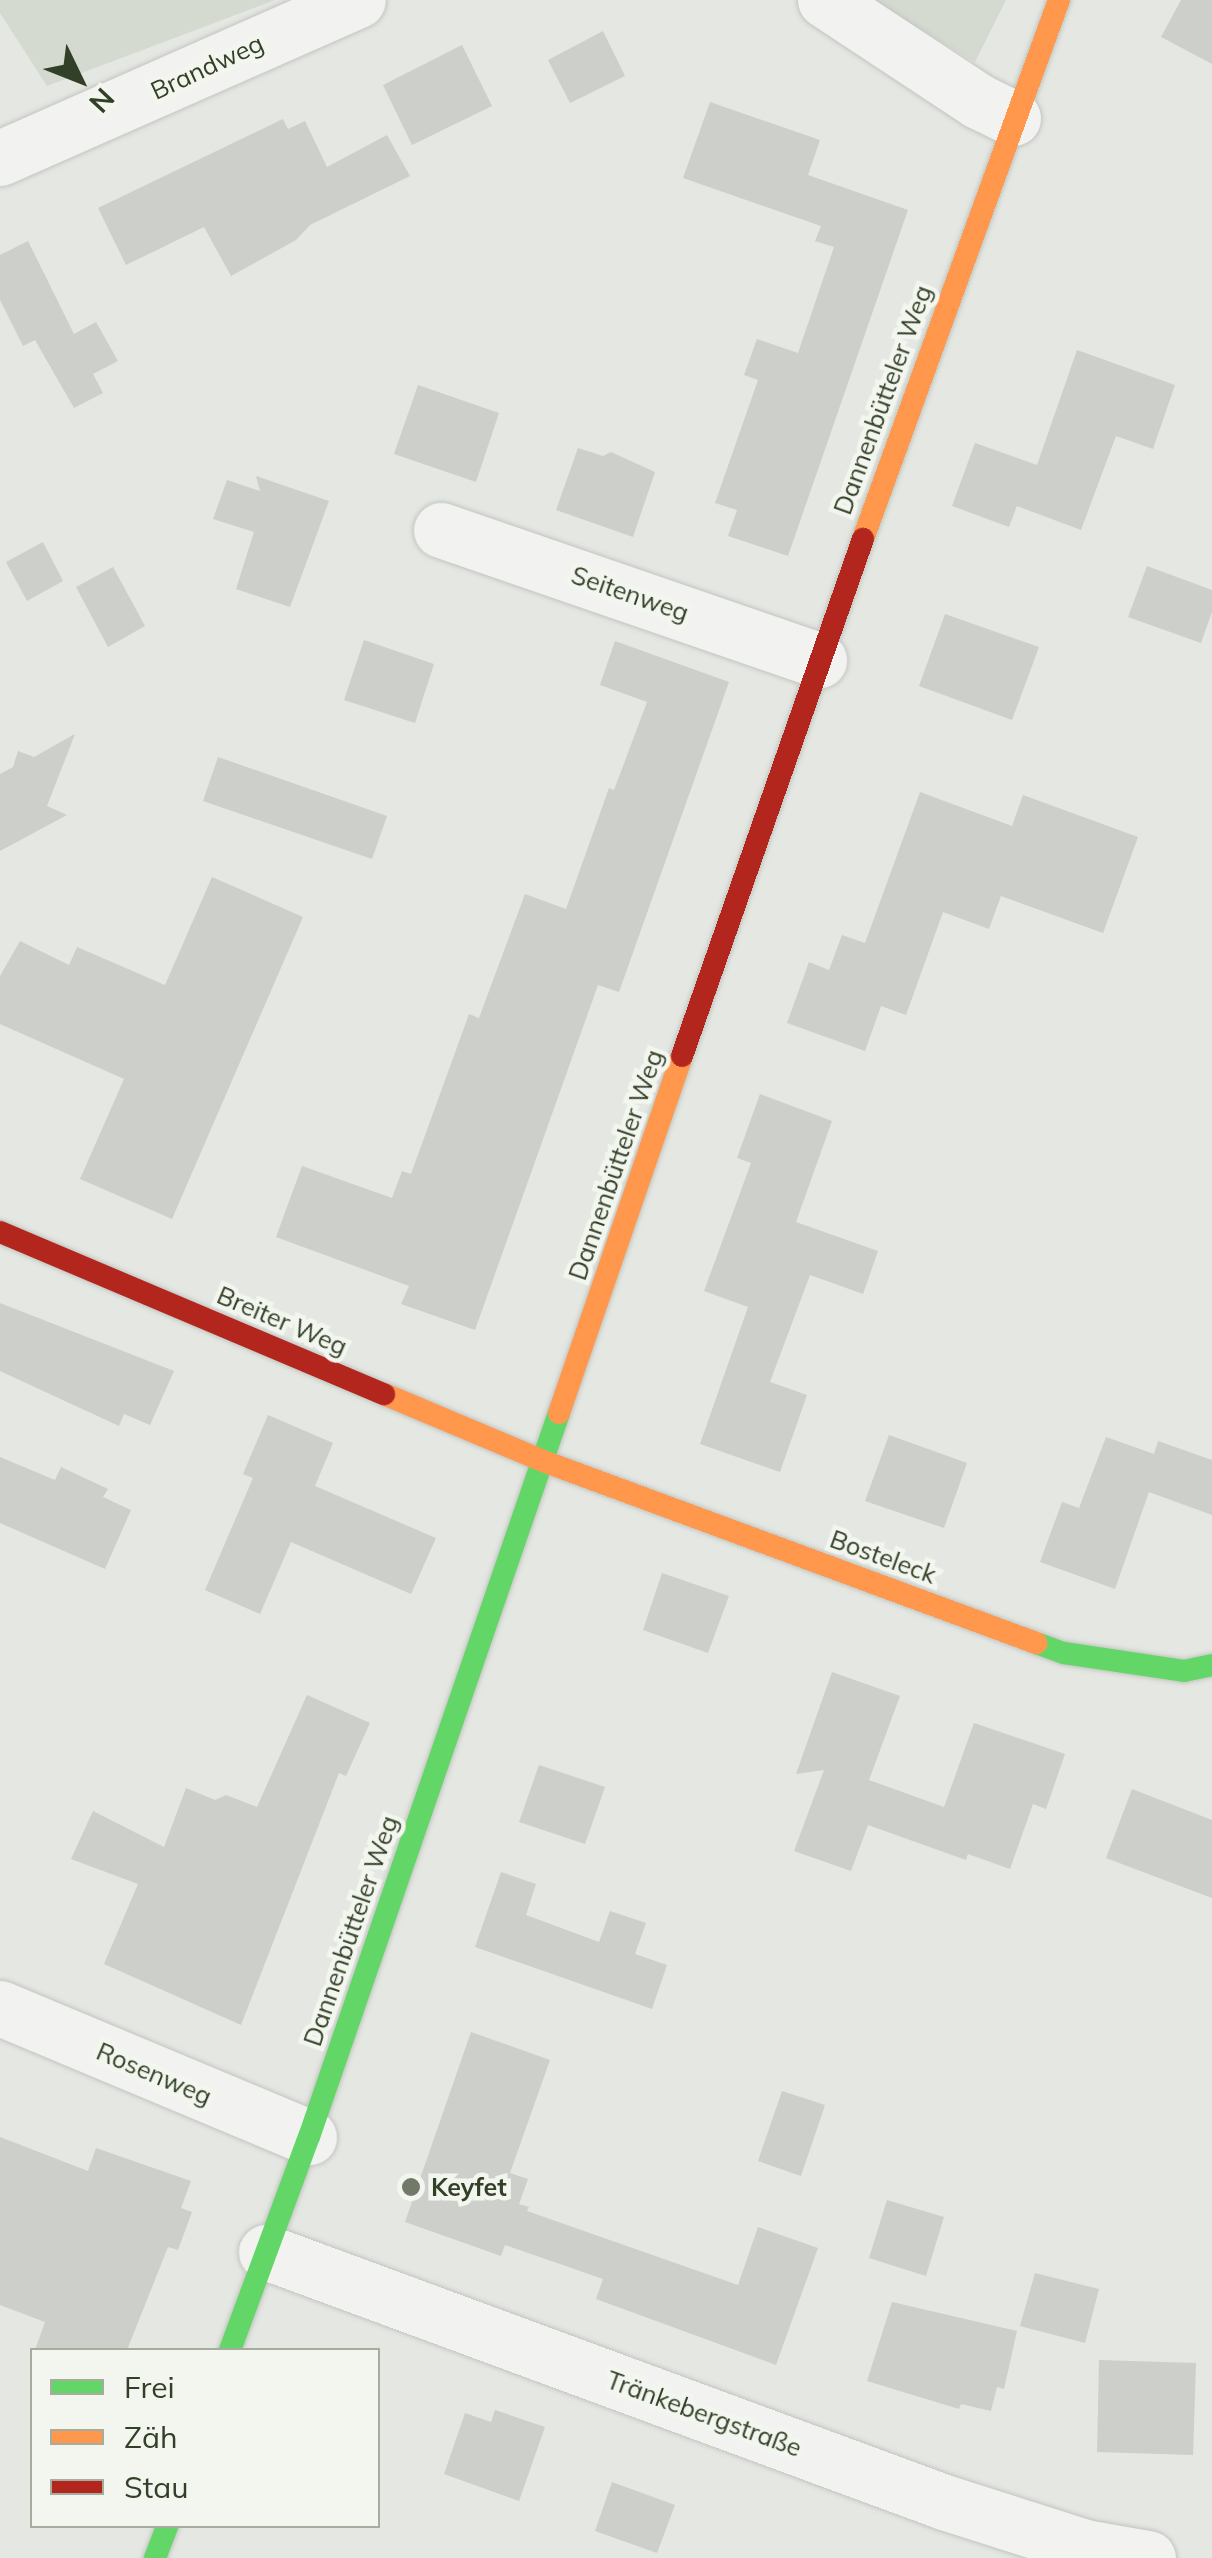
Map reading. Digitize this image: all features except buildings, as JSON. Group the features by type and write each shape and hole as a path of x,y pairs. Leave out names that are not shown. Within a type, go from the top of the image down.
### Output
{"street":[{"name":"Brandweg","path":"0,158 358,0"},
{"path":"824,0 978,101 1012,118"},
{"name":"Dannenbütteler Weg","path":"231,2348 309,2137 819,660 1012,118 1059,0"},
{"name":"Seitenweg","path":"441,530 819,660"},
{"name":"Breiter Weg","path":"0,1232 543,1461"},
{"name":"Bosteleck","path":"543,1461 1064,1653 1184,1671 1212,1665"},
{"name":"Rosenweg","path":"0,2008 309,2137"},
{"name":"Tränkebergstraße","path":"266,2252 944,2502 1085,2546 1148,2558"},
{"path":"155,2558 165,2528"}],"shaded area":[{"path":"0,0 275,0 47,86 0,13"},
{"path":"871,0 1006,0 975,62"}],"traffic: fast":[{"path":"231,2348 309,2137 559,1413"},
{"path":"1036,1643 1064,1653 1184,1671 1212,1665"},
{"path":"155,2558 166,2528"}],"traffic: slow":[{"path":"863,539 1059,0"},
{"path":"559,1413 682,1056"},
{"path":"384,1394 543,1461 1036,1643"}],"traffic: jam":[{"path":"682,1056 863,539"},
{"path":"0,1232 384,1394"}],"place":[{"name":"Keyfet","path":"411,2187"}]}
